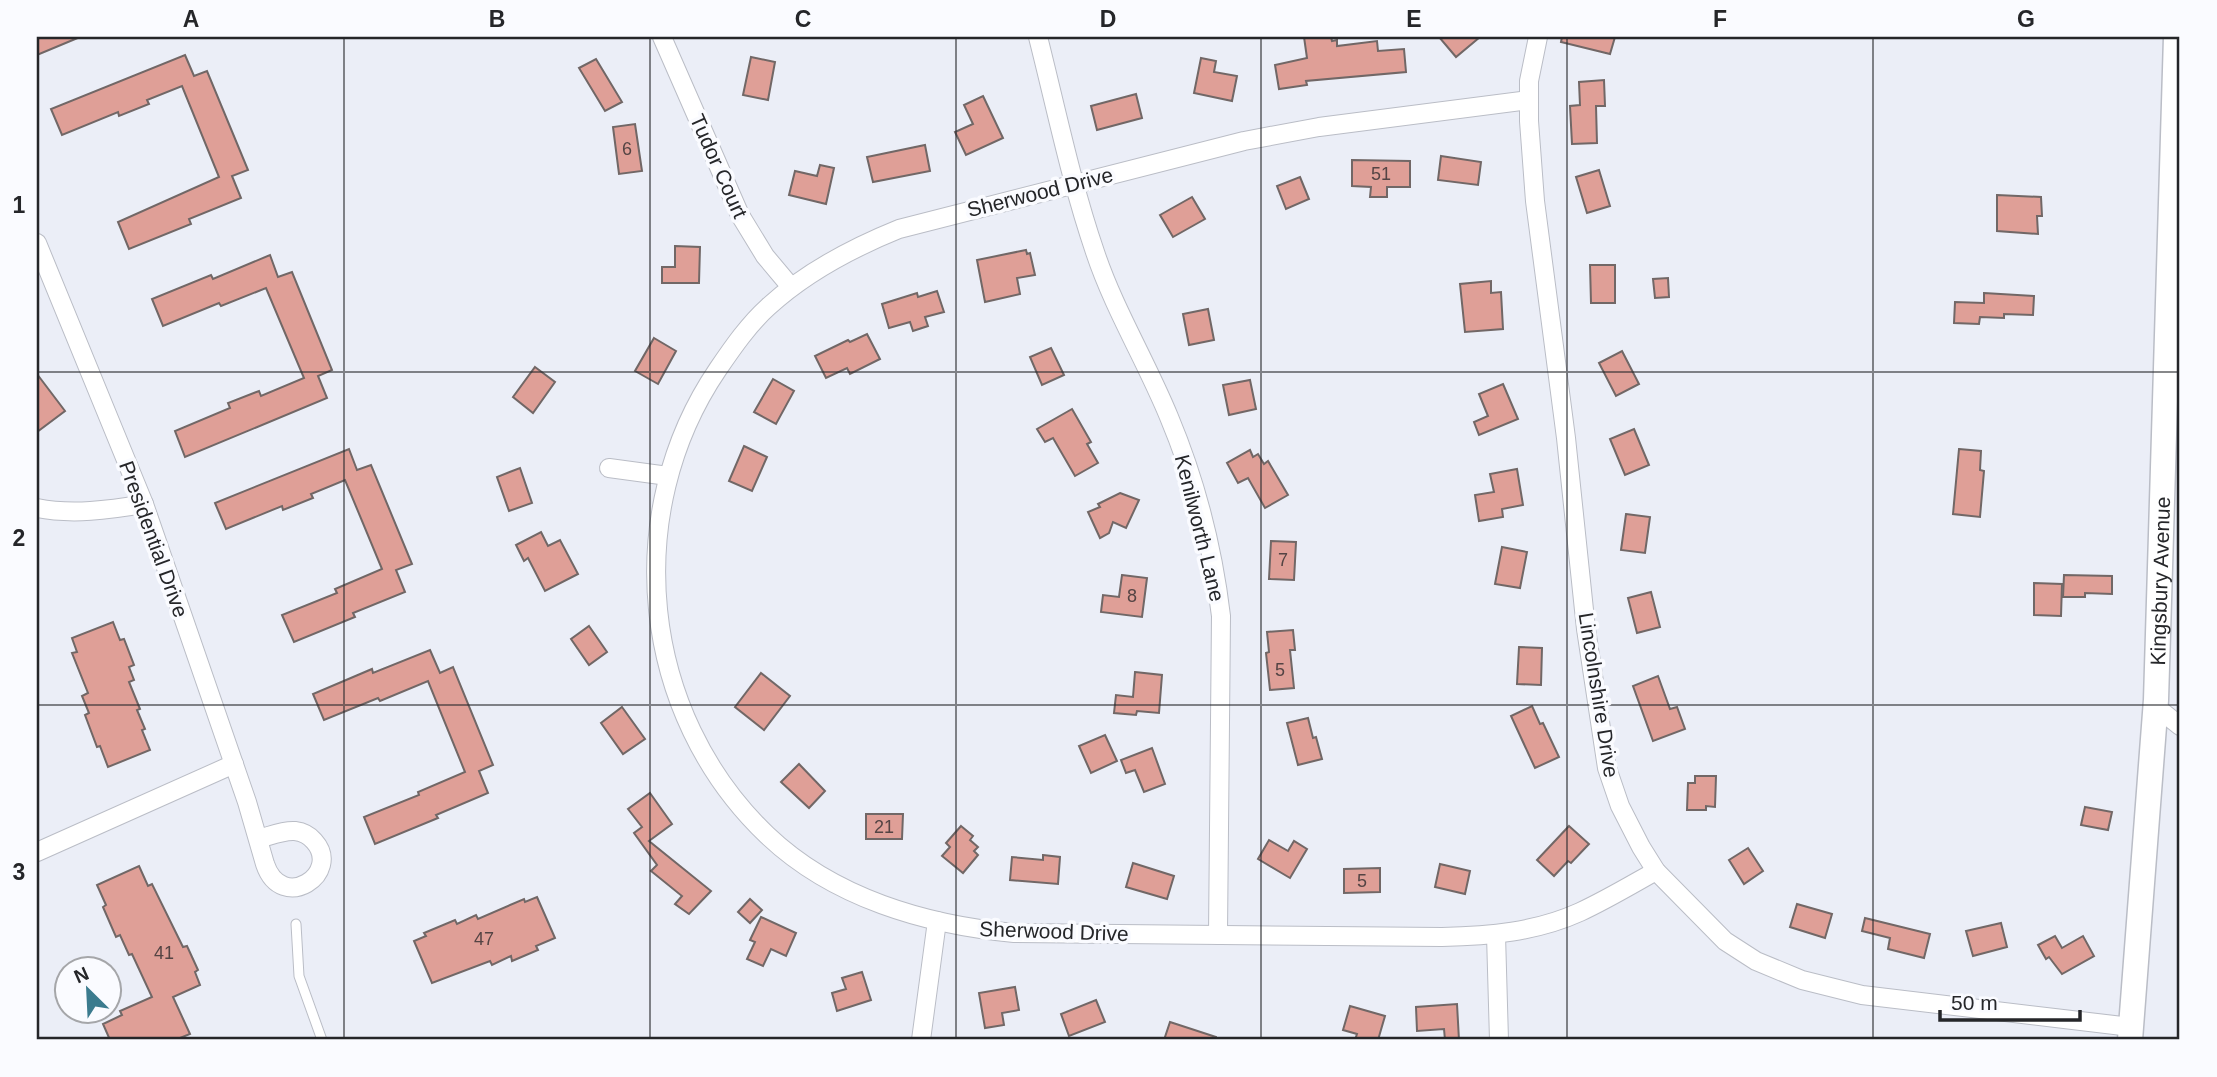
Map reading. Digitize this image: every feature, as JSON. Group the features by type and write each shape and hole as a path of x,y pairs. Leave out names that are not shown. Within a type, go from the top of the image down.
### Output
{"main road":[{"name":"Kingsbury Avenue","path":"2131,1033 2155,706 2176,37"}],"street":[{"name":"Tudor Court","path":"662,37 740,215 765,256 791,287"},
{"name":"Kenilworth Lane","path":"1038,37 1095,253 1169,417 1189,473 1216,577 1221,616 1218,935"},
{"name":"Lincolnshire Drive","path":"1538,37 1529,81 1535,201 1566,438 1597,711 1607,768 1620,806 1656,870 1725,941 1756,961 1802,980 1862,995 2131,1033"},
{"name":"Sherwood Drive","path":"1529,100 1282,133 899,229 844,254 791,287 765,309 744,333 704,390 675,450 657,530 656,595 660,629 681,702 710,761 761,829 817,873 873,901 937,921 976,930 1014,933 1442,937 1496,935 1547,924 1578,913 1656,870"},
{"name":"Presidential Drive","path":"37,243 144,504 258,839"},
{"path":"609,468 668,476"},
{"path":"37,508 64,511 110,510 144,504"},
{"path":"2155,706 2180,726"},
{"path":"37,852 234,764"},
{"path":"921,1040 937,921"},
{"path":"1496,935 1499,1040"}],"lane":[{"path":"296,924 299,976 322,1040"}],"building":[{"path":"37,37 80,37 37,55"},
{"path":"1304,37 1331,37 1332,41 1337,40 1337,46 1377,41 1378,51 1404,49 1406,72 1306,81 1307,85 1279,89 1275,65 1307,58"},
{"path":"1439,37 1480,37 1456,57"},
{"path":"1562,37 1615,37 1610,54 1561,42"},
{"path":"185,55 194,76 207,71 248,170 232,176 241,198 189,219 191,224 129,249 118,222 219,177 182,86 147,100 149,104 119,116 118,112 62,135 51,109"},
{"path":"751,57 775,62 768,100 743,95"},
{"path":"1201,58 1216,61 1214,72 1237,76 1232,101 1194,93"},
{"path":"596,59 622,102 605,111 579,68"},
{"path":"1604,80 1605,106 1596,106 1597,143 1572,144 1570,106 1580,105 1579,82"},
{"path":"1136,94 1142,118 1097,130 1091,106"},
{"path":"983,96 1003,138 966,155 955,132 973,124 964,105"},
{"path":"635,124 642,171 619,174 613,127"},
{"path":"925,145 930,171 873,182 867,157"},
{"path":"1441,156 1481,162 1478,185 1438,180"},
{"path":"1352,160 1410,161 1410,187 1387,187 1387,197 1370,197 1371,187 1352,186"},
{"path":"820,165 834,168 826,204 789,195 795,171 817,176"},
{"path":"1599,170 1610,206 1587,213 1576,177"},
{"path":"1300,177 1309,199 1286,209 1277,186"},
{"path":"1997,195 2041,197 2042,216 2037,216 2038,234 1997,231"},
{"path":"1192,197 1205,219 1173,237 1160,215"},
{"path":"675,246 700,247 699,283 662,283 662,267 675,267"},
{"path":"1026,250 1027,254 1030,253 1035,275 1017,278 1020,294 985,302 977,260"},
{"path":"270,255 278,277 292,272 332,370 318,376 327,398 185,457 175,431 230,408 228,403 259,391 261,396 304,378 266,288 221,306 219,303 163,326 152,299 211,275 213,279"},
{"path":"1590,265 1615,265 1615,303 1591,303"},
{"path":"1668,278 1669,297 1655,298 1653,279"},
{"path":"1491,281 1491,293 1501,292 1503,329 1465,332 1460,284"},
{"path":"937,291 944,312 925,317 928,326 913,331 910,322 889,328 882,304 917,293 918,297"},
{"path":"1984,293 2034,296 2033,315 2004,314 2004,318 1980,317 1979,324 1954,323 1955,302 1984,303"},
{"path":"1208,309 1214,340 1189,345 1183,314"},
{"path":"867,334 880,359 850,374 847,368 826,378 815,356"},
{"path":"654,338 676,351 658,384 635,371"},
{"path":"1051,348 1064,375 1042,385 1030,357"},
{"path":"1622,351 1639,384 1616,396 1599,363"},
{"path":"535,367 555,382 533,413 513,397"},
{"path":"37,374 65,411 37,432"},
{"path":"773,379 794,391 776,424 754,412"},
{"path":"1250,380 1256,409 1229,415 1223,385"},
{"path":"1503,384 1518,419 1479,435 1474,422 1488,416 1479,394"},
{"path":"1072,409 1091,442 1087,444 1098,463 1075,476 1053,438 1045,442 1037,429"},
{"path":"1634,429 1649,465 1625,475 1610,439"},
{"path":"744,446 767,457 752,491 729,481"},
{"path":"349,449 357,470 371,465 412,564 396,570 405,592 353,613 355,617 294,642 282,615 337,593 335,589 382,569 345,480 311,494 313,498 283,510 282,506 226,529 215,503"},
{"path":"1959,449 1981,451 1980,470 1984,471 1980,517 1953,514"},
{"path":"1250,450 1253,457 1258,454 1264,464 1268,461 1288,495 1265,508 1248,478 1238,483 1227,463"},
{"path":"520,468 532,503 509,511 497,477"},
{"path":"1517,469 1523,505 1502,509 1503,517 1479,521 1475,495 1494,492 1490,474"},
{"path":"1120,493 1139,500 1126,528 1113,522 1109,533 1100,538 1088,512"},
{"path":"1626,514 1650,517 1645,553 1621,550"},
{"path":"541,532 548,546 560,540 578,574 545,591 528,558 524,561 516,545"},
{"path":"1271,541 1296,542 1294,580 1269,579"},
{"path":"1502,547 1527,552 1520,588 1495,584"},
{"path":"1122,575 1147,578 1142,617 1101,612 1103,595 1119,597"},
{"path":"2064,575 2112,576 2112,594 2085,593 2085,597 2063,597"},
{"path":"2034,583 2062,584 2061,616 2034,615"},
{"path":"1651,592 1660,627 1637,633 1628,598"},
{"path":"113,622 120,640 124,639 134,665 129,667 134,680 129,682 140,709 137,710 150,750 108,767 85,715 89,713 82,696 88,693 72,653 77,652 72,638"},
{"path":"589,626 607,652 589,665 571,639"},
{"path":"1293,630 1295,650 1290,650 1294,688 1270,690 1267,632"},
{"path":"1519,647 1542,648 1541,685 1517,684"},
{"path":"430,650 440,673 453,667 493,765 479,771 488,793 436,815 438,818 375,844 364,817 419,795 418,792 465,772 428,681 324,720 313,694 372,669 373,673"},
{"path":"1135,672 1162,675 1159,713 1114,713 1116,695 1133,697"},
{"path":"761,673 790,696 764,730 735,707"},
{"path":"1658,676 1670,709 1677,707 1685,729 1653,741 1633,686"},
{"path":"1532,706 1559,757 1535,768 1511,716"},
{"path":"622,707 645,739 623,754 601,723"},
{"path":"1308,718 1322,759 1298,765 1287,723"},
{"path":"1105,735 1117,761 1091,773 1079,746"},
{"path":"1152,748 1165,784 1144,792 1135,770 1126,773 1121,760"},
{"path":"799,764 825,791 809,808 781,782"},
{"path":"1695,776 1716,776 1715,807 1687,810 1688,783 1695,783"},
{"path":"650,793 672,824 649,841 711,891 689,914 675,904 682,896 651,871 657,865 634,833 642,827 628,809"},
{"path":"2085,807 2112,812 2108,830 2081,825"},
{"path":"866,814 903,814 902,839 866,839"},
{"path":"961,826 973,836 970,840 978,847 974,851 978,855 963,873 942,856 950,847 946,843"},
{"path":"1569,826 1589,844 1554,876 1537,860"},
{"path":"1269,840 1288,851 1294,841 1307,849 1290,878 1258,859"},
{"path":"1748,848 1763,871 1744,884 1729,860"},
{"path":"1043,855 1060,857 1058,884 1010,880 1012,857 1043,860"},
{"path":"1133,863 1174,876 1167,899 1126,887"},
{"path":"1440,864 1470,871 1465,894 1435,887"},
{"path":"139,866 148,886 152,884 183,947 187,946 198,970 195,972 200,985 173,997 190,1034 175,1040 110,1040 103,1024 122,1024 122,1010 152,997 132,954 129,955 120,935 116,937 97,885"},
{"path":"1380,868 1380,892 1344,893 1344,869"},
{"path":"537,897 555,938 536,946 538,950 512,961 511,956 492,965 490,961 432,983 414,941 426,936 424,933 455,920 457,924 476,915 478,919 524,899 525,902"},
{"path":"750,899 762,910 750,923 738,912"},
{"path":"1797,904 1832,914 1825,938 1790,927"},
{"path":"761,917 796,933 786,956 771,949 763,966 747,959 755,942 750,940"},
{"path":"1865,918 1930,934 1924,958 1888,949 1890,938 1862,931"},
{"path":"2001,923 2007,947 1973,956 1966,931"},
{"path":"2055,936 2062,948 2083,936 2094,956 2062,974 2049,957 2046,959 2038,945"},
{"path":"862,972 871,1000 837,1011 832,993 846,989 842,978"},
{"path":"1015,987 1019,1010 1002,1013 1004,1025 985,1028 979,993"},
{"path":"1096,1000 1105,1022 1069,1036 1061,1014"},
{"path":"1457,1004 1459,1040 1445,1040 1444,1029 1417,1031 1416,1007"},
{"path":"1350,1006 1385,1016 1378,1040 1355,1040 1357,1034 1343,1030"},
{"path":"1170,1022 1216,1037 1216,1040 1164,1040"}]}
